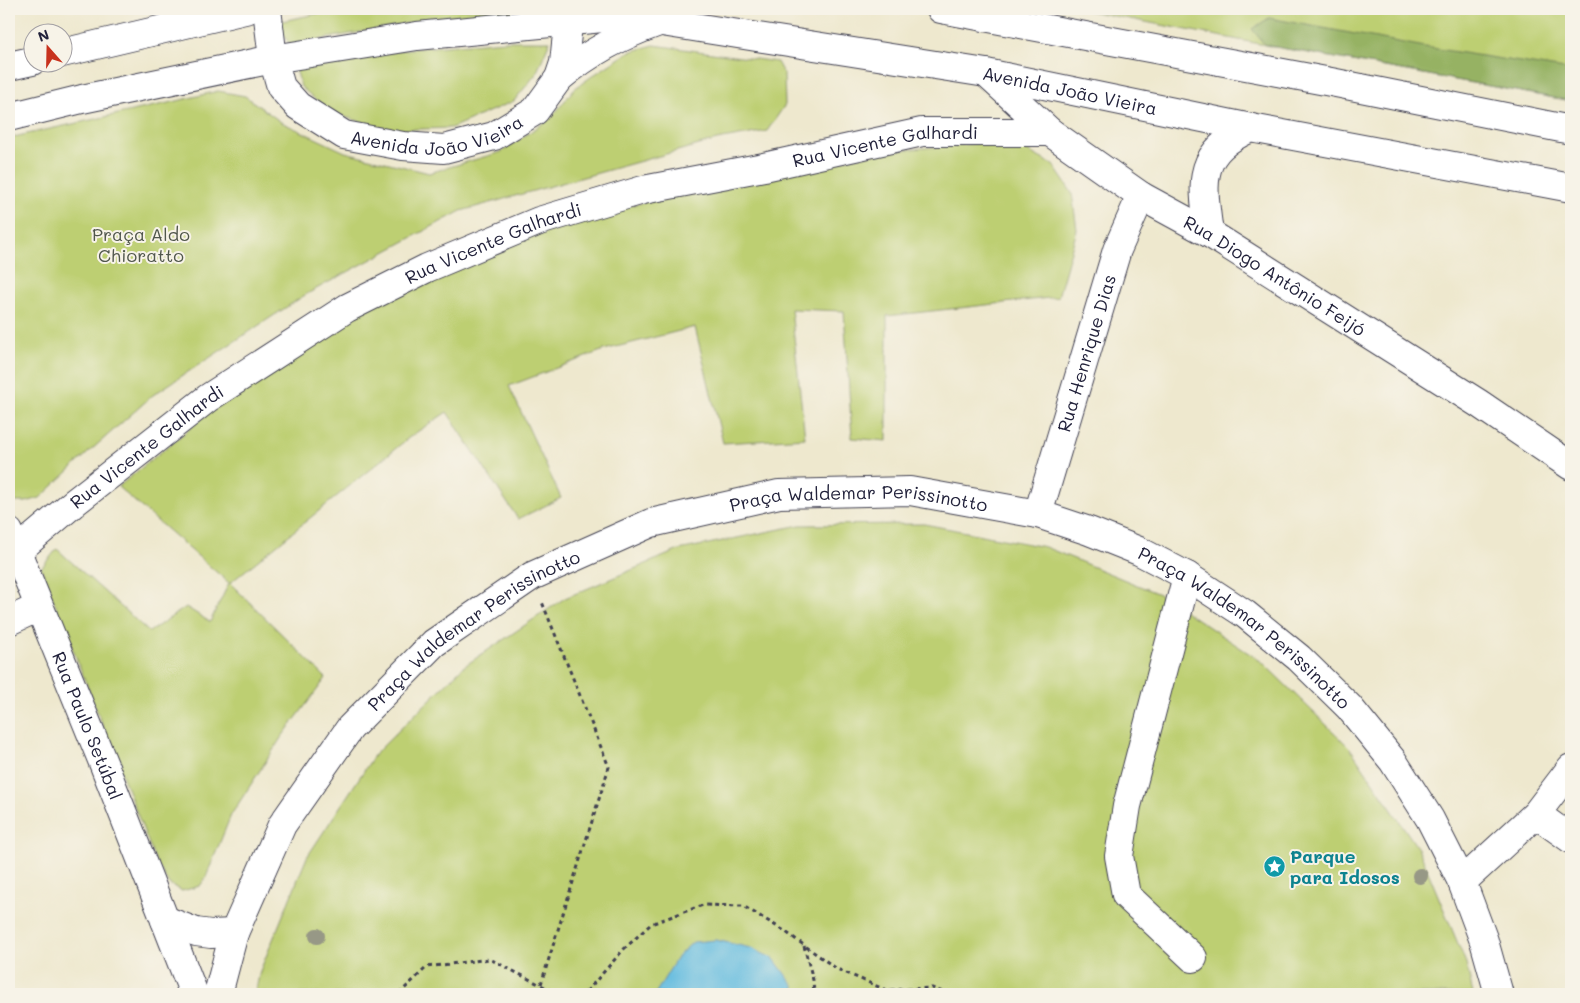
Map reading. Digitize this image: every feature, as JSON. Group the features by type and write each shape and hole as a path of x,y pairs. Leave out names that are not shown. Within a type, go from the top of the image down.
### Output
{"street":[{"path":"72,51 249,9"},
{"path":"267,9 273,59"},
{"path":"941,9 1331,82 1571,130"},
{"name":"Avenida João Vieira","path":"273,59 282,87 298,106 344,135 403,146 444,149 494,136 535,111 559,78 567,48 564,15"},
{"name":"Avenida João Vieira","path":"9,117 82,99 273,59 564,15 624,16 986,73 1251,128 1571,188"},
{"path":"559,78 582,59 608,43 662,21"},
{"path":"9,66 22,63"},
{"name":"Rua Diogo Antônio Feijó","path":"986,73 1050,132 1141,196 1209,233 1478,404 1571,466"},
{"path":"1209,233 1204,175 1212,157 1219,149 1238,134 1251,128"},
{"name":"Rua Vicente Galhardi","path":"13,542 74,502 208,398 347,308 427,268 539,221 643,190 764,167 922,132 1050,132"},
{"name":"Rua Henrique Dias","path":"1038,514 1117,250 1141,196"},
{"name":"Praça Waldemar Perissinotto","path":"218,994 234,933 282,825 350,728 434,644 532,576 652,523 779,494 910,491 1038,514 1089,530 1139,551 1187,576 1245,614 1300,658 1349,707 1393,761 1430,819 1462,882 1484,940 1499,994"},
{"name":"Rua Paulo Setúbal","path":"13,542 104,764 194,994"},
{"path":"1187,576 1128,806 1119,856 1126,895 1193,958"},
{"path":"9,621 39,607"},
{"path":"1462,882 1536,814 1571,768"},
{"path":"1536,814 1571,839"},
{"path":"165,920 196,932 211,934 234,933"}],"path":[{"path":"532,576 609,767 541,984"},
{"path":"579,994 586,992 624,949 651,924 703,905 743,906 784,930 837,969 886,990 932,988 948,994"},
{"path":"804,945 813,980 814,994"},
{"path":"399,994 427,967 490,959 558,994"},
{"path":"904,994 911,988"}],"green space":[{"path":"340,9 549,9 551,15 419,21 291,45 280,32 282,21"},
{"path":"1078,9 1571,9 1571,101 1265,45"},
{"path":"1269,18 1425,47 1571,70 1571,101 1265,45 1252,29"},
{"path":"505,41 550,41 536,74 514,101 451,128 390,130 331,113 301,87 295,65 410,49"},
{"name":"Praça Aldo Chioratto","path":"654,45 777,62 784,75 785,105 767,131 717,140 461,211 305,295 153,395 40,498 26,502 11,502 9,496 9,138 218,91 245,96 281,122 345,152 429,173 501,152 552,117 574,89 595,74 629,52"},
{"path":"985,143 1026,150 1053,165 1072,193 1077,230 1058,297 887,316 887,441 852,438 844,311 791,309 805,438 723,443 695,327 604,350 509,386 561,498 518,519 447,412 411,436 230,583 326,678 281,738 231,815 206,877 200,886 182,891 169,884 156,862 41,568 57,549 149,632 186,607 210,622 229,583 118,487 253,377 373,300 528,233 674,194 887,151"},
{"path":"924,524 1045,547 1159,594 1262,662 1350,748 1419,850 1466,963 1473,994 255,994 260,971 307,857 375,754 463,667 565,598 679,550 800,525"}],"water":[{"path":"716,940 751,948 774,959 794,986 796,994 655,994 678,956 693,942"}],"place":[{"name":"Parque para Idosos","path":"1274,866"}]}
